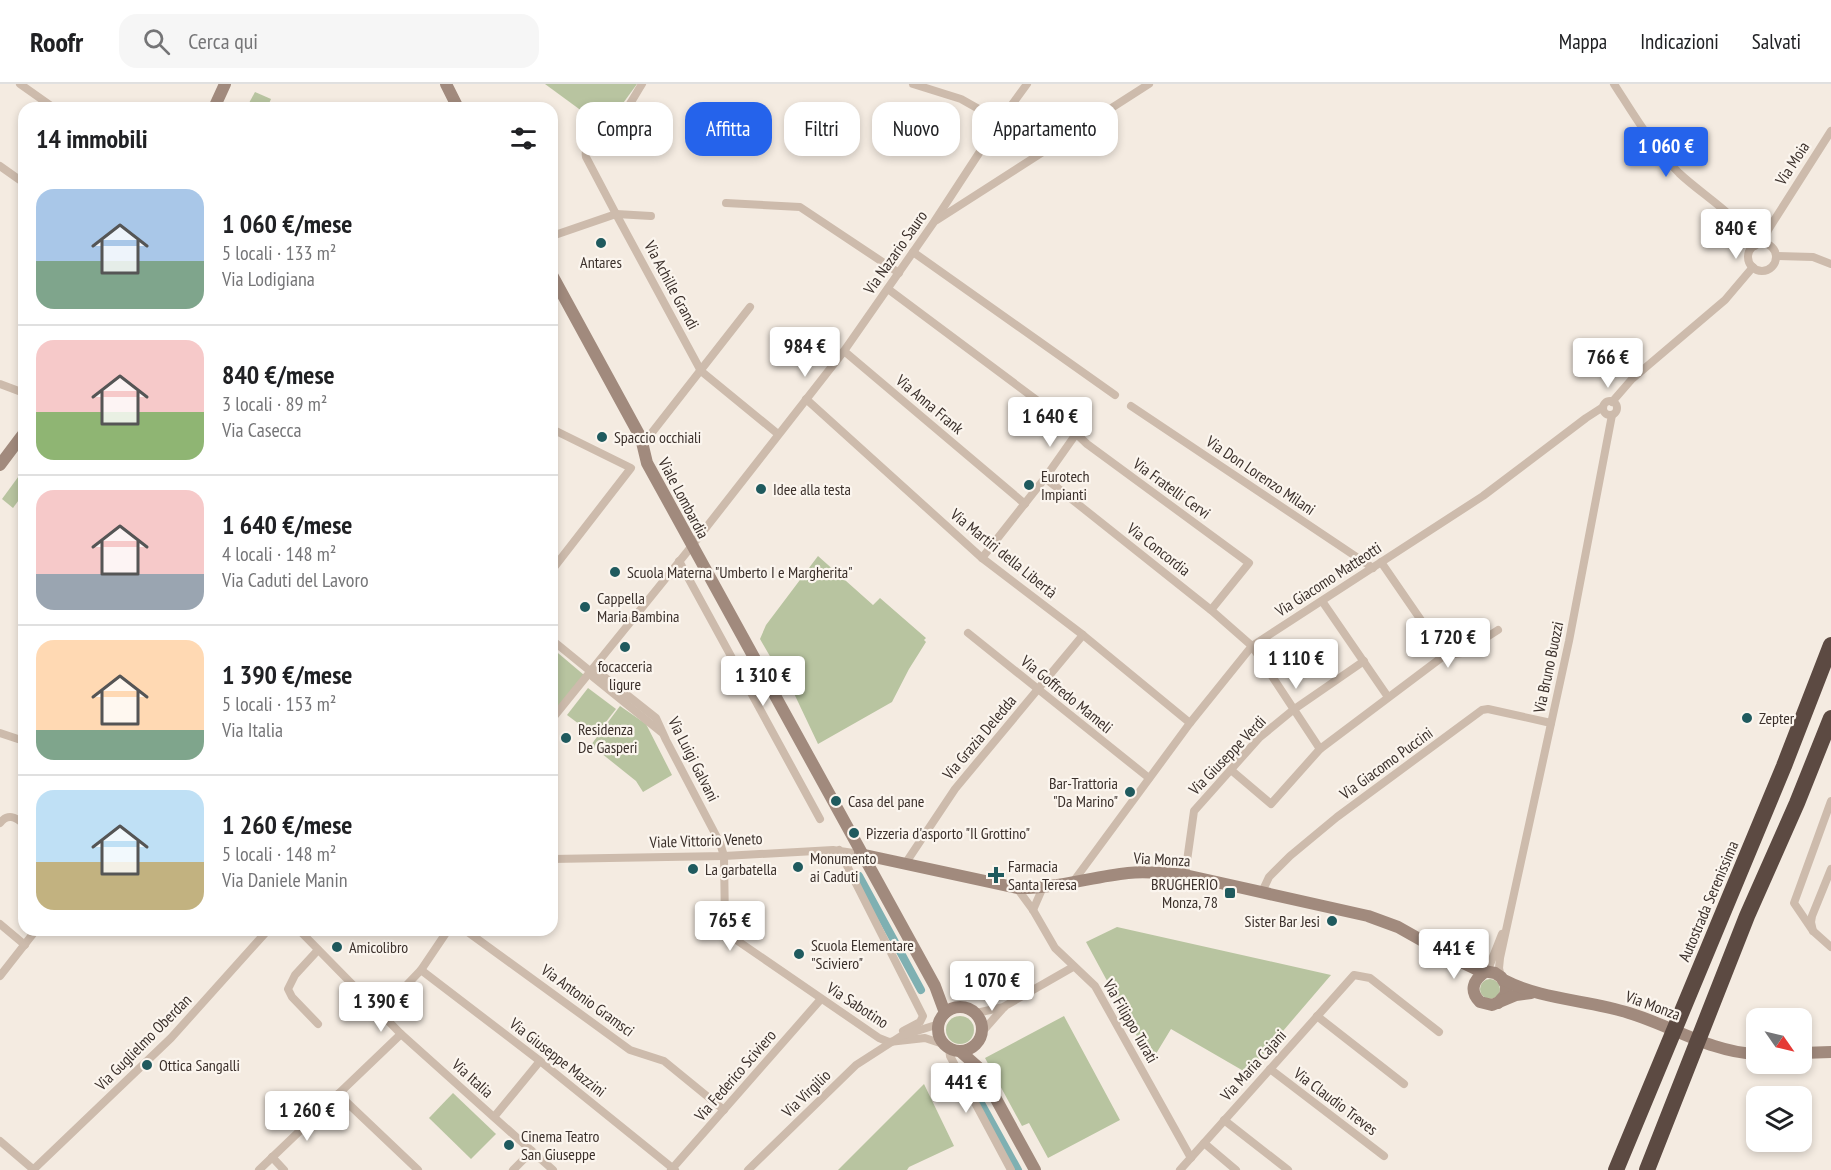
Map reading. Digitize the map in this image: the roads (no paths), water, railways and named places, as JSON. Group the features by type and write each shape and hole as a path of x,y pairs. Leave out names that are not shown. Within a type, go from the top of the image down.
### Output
{"highway":[{"name":"Autostrada Serenissima","path":"1616,1170 1784,766 1831,645"},
{"path":"1647,1170 1747,916 1797,803 1831,718"}],"main road":[{"path":"217,102 225,84"},
{"path":"446,84 455,102"},
{"name":"Viale Lombardia","path":"558,285 643,444 647,463 861,854 935,986 949,1000 961,1007"},
{"path":"0,465 18,441"},
{"name":"Via Monza","path":"861,854 1017,888 1138,872 1185,875 1368,916 1390,924 1453,958 1486,972"},
{"name":"Via Monza","path":"1453,958 1469,976 1473,992"},
{"path":"1486,972 1495,973 1503,978 1505,995 1498,1003 1486,1005 1476,998 1473,992 1478,976 1486,972"},
{"name":"Via Monza","path":"1503,978 1537,992 1623,1011 1728,1051 1746,1053"},
{"name":"Viale Lombardia","path":"935,986 942,1018"},
{"name":"Via Monza","path":"1498,1003 1516,995 1537,992"},
{"path":"980,1068 951,1048 938,1031 942,1018 961,1007 976,1013 981,1022 977,1051 980,1068 1035,1170"},
{"path":"951,1048 967,1051 980,1037"},
{"path":"1812,1053 1831,1052"}],"street":[{"path":"20,84 46,102"},
{"name":"Via Achille Grandi","path":"642,84 614,125 585,151 616,214 701,371"},
{"path":"913,84 927,86 972,105"},
{"name":"Via Nazario Sauro","path":"1014,102 1028,84"},
{"path":"934,222 1149,84"},
{"path":"1614,84 1649,139 1680,174 1760,244 1772,248 1776,256 1774,264 1760,271 1753,267 1749,258 1749,253 1760,244"},
{"name":"Via Moia","path":"1760,244 1831,131"},
{"name":"Via Nazario Sauro","path":"558,711 692,546 844,351 934,222 976,156"},
{"path":"0,166 18,179"},
{"path":"726,203 800,207 899,273"},
{"path":"558,234 616,214 651,216"},
{"path":"913,252 1115,395"},
{"path":"1776,256 1798,255 1829,261"},
{"name":"Via Giacomo Matteotti","path":"1073,882 1190,723 1252,646 1483,496 1606,403 1612,402 1632,380 1725,300 1753,267"},
{"name":"Via Fratelli Cervi","path":"888,289 1058,416 1087,444 1249,563 1210,610"},
{"path":"643,444 750,307"},
{"name":"Via Anna Frank","path":"844,351 1025,504"},
{"path":"701,371 778,434"},
{"path":"0,384 18,391"},
{"name":"Via Martiri della Libertà","path":"806,399 982,558 1083,635 1190,723"},
{"path":"1603,407 1605,414 1612,415 1617,408 1612,402"},
{"name":"Via Don Lorenzo Milani","path":"1131,406 1377,565"},
{"name":"Via Bruno Buozzi","path":"1503,978 1499,964 1573,619 1612,415"},
{"path":"558,432 631,468 558,562"},
{"path":"982,558 1045,478 1076,434"},
{"name":"Via Concordia","path":"1045,478 1252,646 1320,748"},
{"path":"679,561 820,819"},
{"path":"1377,565 1445,655"},
{"path":"1322,601 1388,697"},
{"path":"1231,770 1271,804 1320,748 1445,655 1462,653 1498,630"},
{"name":"Via Goffredo Mameli","path":"968,633 1149,778"},
{"name":"Via Grazia Deledda","path":"905,864 955,789 1083,635"},
{"name":"Via Luigi Galvani","path":"558,645 590,671 598,672 653,715 661,726 666,740 717,836 724,856"},
{"name":"Via Giuseppe Verdi","path":"1185,875 1194,811 1259,738 1293,710 1364,661"},
{"name":"Via Giacomo Puccini","path":"1262,892 1269,877 1337,817 1482,710 1488,709 1551,723"},
{"path":"0,733 18,739"},
{"path":"1831,801 1794,903 1813,931 1831,947"},
{"path":"0,823 11,816 18,820"},
{"path":"839,850 923,1016 920,1022 889,1042"},
{"name":"Viale Vittorio Veneto","path":"558,859 724,856 839,850 861,854"},
{"name":"Via Sabotino","path":"724,856 724,925 732,937 879,1038 889,1042"},
{"path":"1813,931 1812,916 1831,869"},
{"path":"1033,910 1043,886"},
{"name":"Via Filippo Turati","path":"1017,888 1055,948 1095,986 1191,1158"},
{"name":"Via Bruno Buozzi","path":"1486,972 1507,923"},
{"path":"0,924 25,945"},
{"path":"0,976 32,936"},
{"name":"Via Guglielmo Oberdan","path":"34,1170 171,1038 263,936"},
{"name":"Via Italia","path":"305,936 401,1034 553,1170"},
{"path":"380,1013 421,970 444,936"},
{"name":"Via Antonio Gramsci","path":"473,936 630,1050 664,1062 724,1110"},
{"path":"318,950 294,975 288,989 292,997 318,1024"},
{"path":"976,1013 1005,1006 1073,967"},
{"name":"Via Giuseppe Mazzini","path":"421,970 540,1061 673,1169"},
{"name":"Via Maria Cajani","path":"1180,1170 1354,975 1370,978 1439,1032"},
{"name":"Via Federico Sciviero","path":"673,1169 821,999"},
{"path":"980,1037 1005,1006"},
{"path":"1317,1016 1404,1084"},
{"name":"Via Virgilio","path":"748,1170 856,1065 889,1042 942,1018"},
{"path":"259,1170 401,1034"},
{"name":"Via Virgilio","path":"889,1042 925,1038 951,1048"},
{"path":"951,1048 950,1056 1011,1170"},
{"path":"494,1117 540,1061"},
{"name":"Via Claudio Treves","path":"1270,1069 1384,1156"},
{"path":"338,1094 418,1170"},
{"path":"1224,1120 1288,1170"},
{"path":"0,1141 34,1170"},
{"path":"1204,1143 1236,1170"},
{"path":"513,1170 532,1151"},
{"path":"272,1157 284,1170"}],"waterway":[{"path":"859,876 921,990"},
{"path":"966,1076 1018,1170"}],"place":[{"name":"Antares","path":"601,243"},
{"name":"Spaccio occhiali","path":"602,437"},
{"name":"Eurotech Impianti","path":"1029,485"},
{"name":"Idee alla testa","path":"761,489"},
{"name":"Scuola Materna \"Umberto I e Margherita\"","path":"615,572"},
{"name":"Cappella Maria Bambina","path":"585,607"},
{"name":"focacceria ligure","path":"625,647"},
{"name":"Zepter","path":"1747,718"},
{"name":"Residenza De Gasperi","path":"566,738"},
{"name":"Bar-Trattoria \"Da Marino\"","path":"1130,792"},
{"name":"Casa del pane","path":"836,801"},
{"name":"Pizzeria d'asporto \"Il Grottino\"","path":"854,833"},
{"name":"Monumento ai Caduti","path":"798,867"},
{"name":"La garbatella","path":"693,869"},
{"name":"Farmacia Santa Teresa","path":"996,875"},
{"name":"BRUGHERIO Monza, 78","path":"1230,893"},
{"name":"Sister Bar Jesi","path":"1332,921"},
{"name":"Amicolibro","path":"337,947"},
{"name":"Scuola Elementare \"Sciviero\"","path":"799,954"},
{"name":"Ottica Sangalli","path":"147,1065"},
{"name":"Cinema Teatro San Giuseppe","path":"509,1145"}]}
